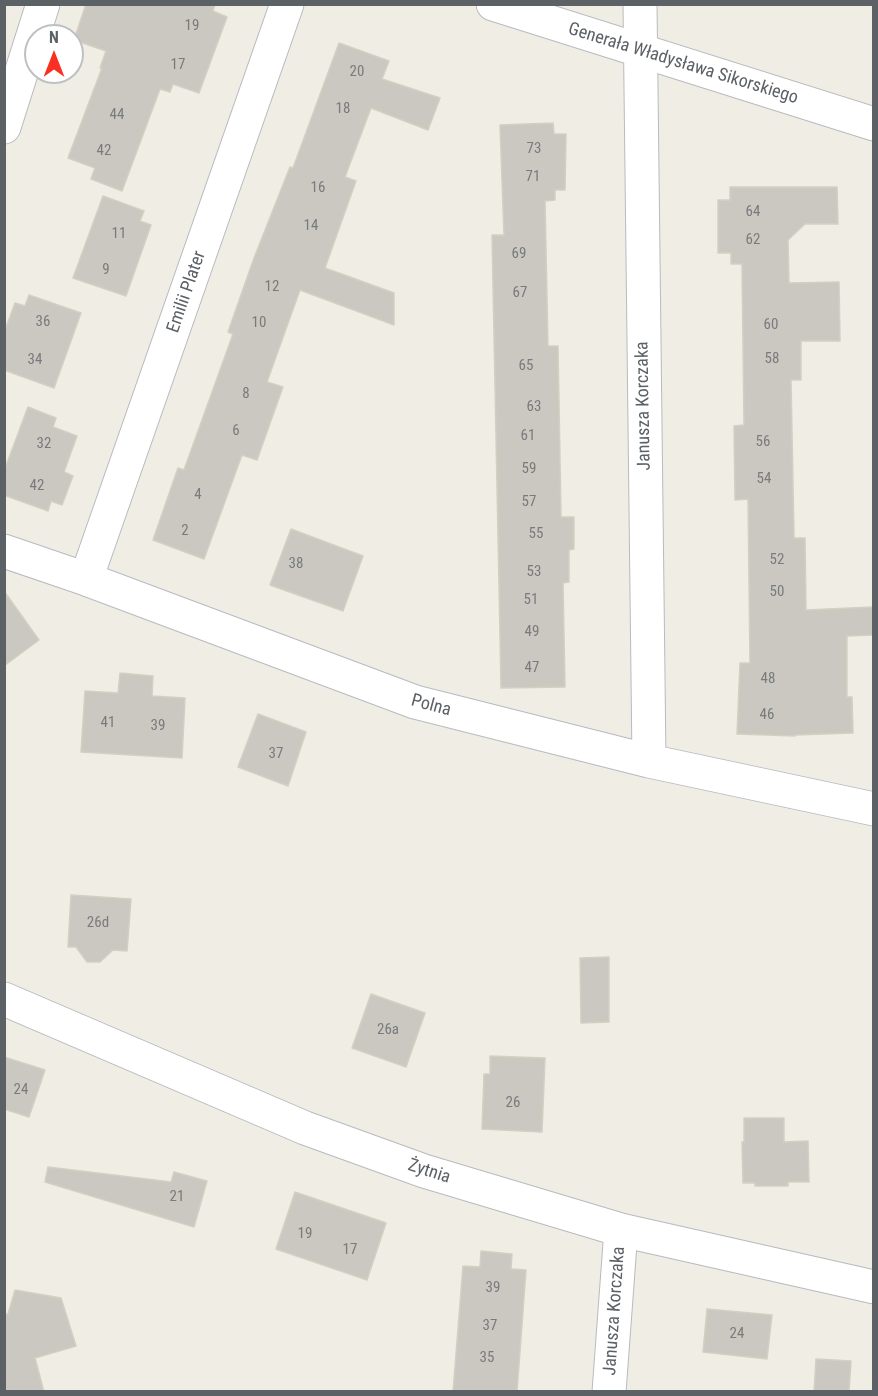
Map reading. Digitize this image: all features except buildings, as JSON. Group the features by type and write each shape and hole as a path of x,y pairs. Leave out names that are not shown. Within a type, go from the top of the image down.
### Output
{"street":[{"path":"4,127 43,4"},
{"name":"Emilii Plater","path":"86,579 287,4"},
{"name":"Generała Władysława Sikorskiego","path":"493,4 873,124"},
{"name":"Janusza Korczaka","path":"640,4 649,761"},
{"name":"Polna","path":"4,551 86,579 415,702 649,761 873,809"},
{"name":"Żytnia","path":"4,999 304,1128 424,1171 621,1230 873,1287"},
{"name":"Janusza Korczaka","path":"609,1392 621,1230"}]}
